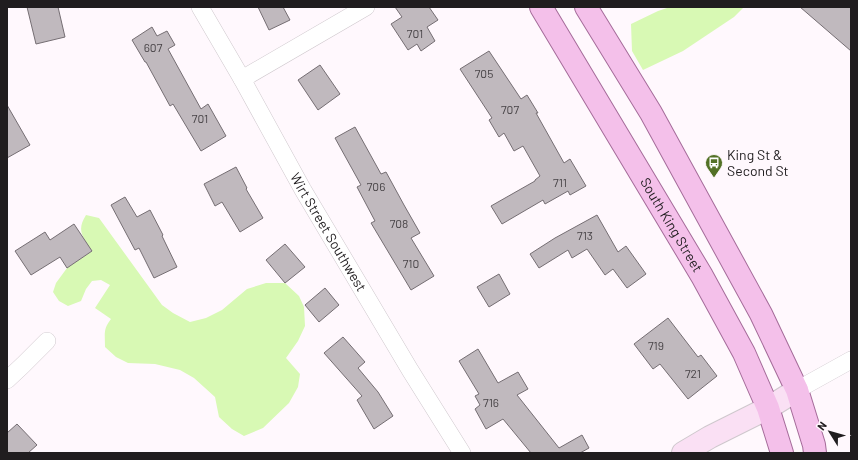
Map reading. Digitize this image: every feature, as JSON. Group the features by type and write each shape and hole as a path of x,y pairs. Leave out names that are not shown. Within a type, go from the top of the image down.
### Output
{"main road":[{"name":"South King Street","path":"541,7 702,276 744,353 768,408 782,453"},
{"path":"586,7 651,113 761,314 797,390 815,453"}],"street":[{"name":"Wirt Street Southwest","path":"200,7 242,79 307,197 406,363 462,453"},
{"path":"242,79 366,7"},
{"path":"7,380 23,366 46,341"},
{"path":"683,453 710,437 768,408 851,360"}],"green space":[{"path":"670,7 744,7 734,17 683,51 643,70 632,51 631,24"},
{"path":"86,215 99,218 162,305 190,322 206,318 222,310 247,289 266,283 285,283 299,296 304,307 305,326 298,341 286,358 300,374 298,387 289,403 263,428 244,436 232,429 219,417 215,397 194,378 180,370 155,364 128,363 116,357 105,347 106,329 111,319 95,308 110,285 101,280 92,281 86,289 81,301 68,306 59,301 53,292 56,283 67,268 92,251 81,230 81,225"}],"building":[{"path":"27,7 58,7 65,37 36,44"},
{"path":"258,7 283,7 290,20 269,30"},
{"path":"395,7 429,7 438,20 427,27 435,41 421,51 417,44 408,50 391,24 402,17"},
{"path":"800,7 851,7 851,51"},
{"path":"152,27 157,36 167,31 175,45 168,49 201,109 208,104 226,136 201,151 173,104 170,106 132,40"},
{"path":"489,51 521,99 527,95 564,163 570,159 586,186 570,195 568,191 545,204 543,200 502,224 491,206 535,181 540,176 523,146 514,151 504,133 499,137 489,120 492,118 460,69"},
{"path":"320,65 340,94 318,110 298,80"},
{"path":"7,105 30,145 7,158"},
{"path":"355,127 381,174 386,172 420,233 411,238 434,276 411,290 371,223 375,221 357,187 361,185 335,138"},
{"path":"236,167 247,188 246,189 263,218 240,232 222,202 215,206 204,184"},
{"path":"125,197 137,217 150,210 177,267 154,278 139,248 135,250 111,205"},
{"path":"597,215 618,252 626,246 646,274 627,288 613,269 605,275 587,249 572,258 568,250 539,268 530,254 555,238"},
{"path":"74,224 92,251 67,268 60,257 31,275 15,251 45,232 50,240"},
{"path":"285,244 305,267 285,283 266,260"},
{"path":"499,274 510,294 489,307 477,287"},
{"path":"325,288 339,305 319,322 305,305"},
{"path":"668,318 698,357 701,355 717,376 688,399 660,364 653,369 634,344"},
{"path":"343,337 365,362 358,368 378,392 393,416 374,429 357,400 362,396 324,353"},
{"path":"478,349 498,383 518,372 528,389 517,395 559,448 582,435 589,448 580,453 531,453 503,419 486,429 475,409 480,405 475,396 479,394 459,361"},
{"path":"17,424 37,445 28,453 7,453 7,433"}],"place":[{"name":"King St & Second St","path":"714,178"}]}
